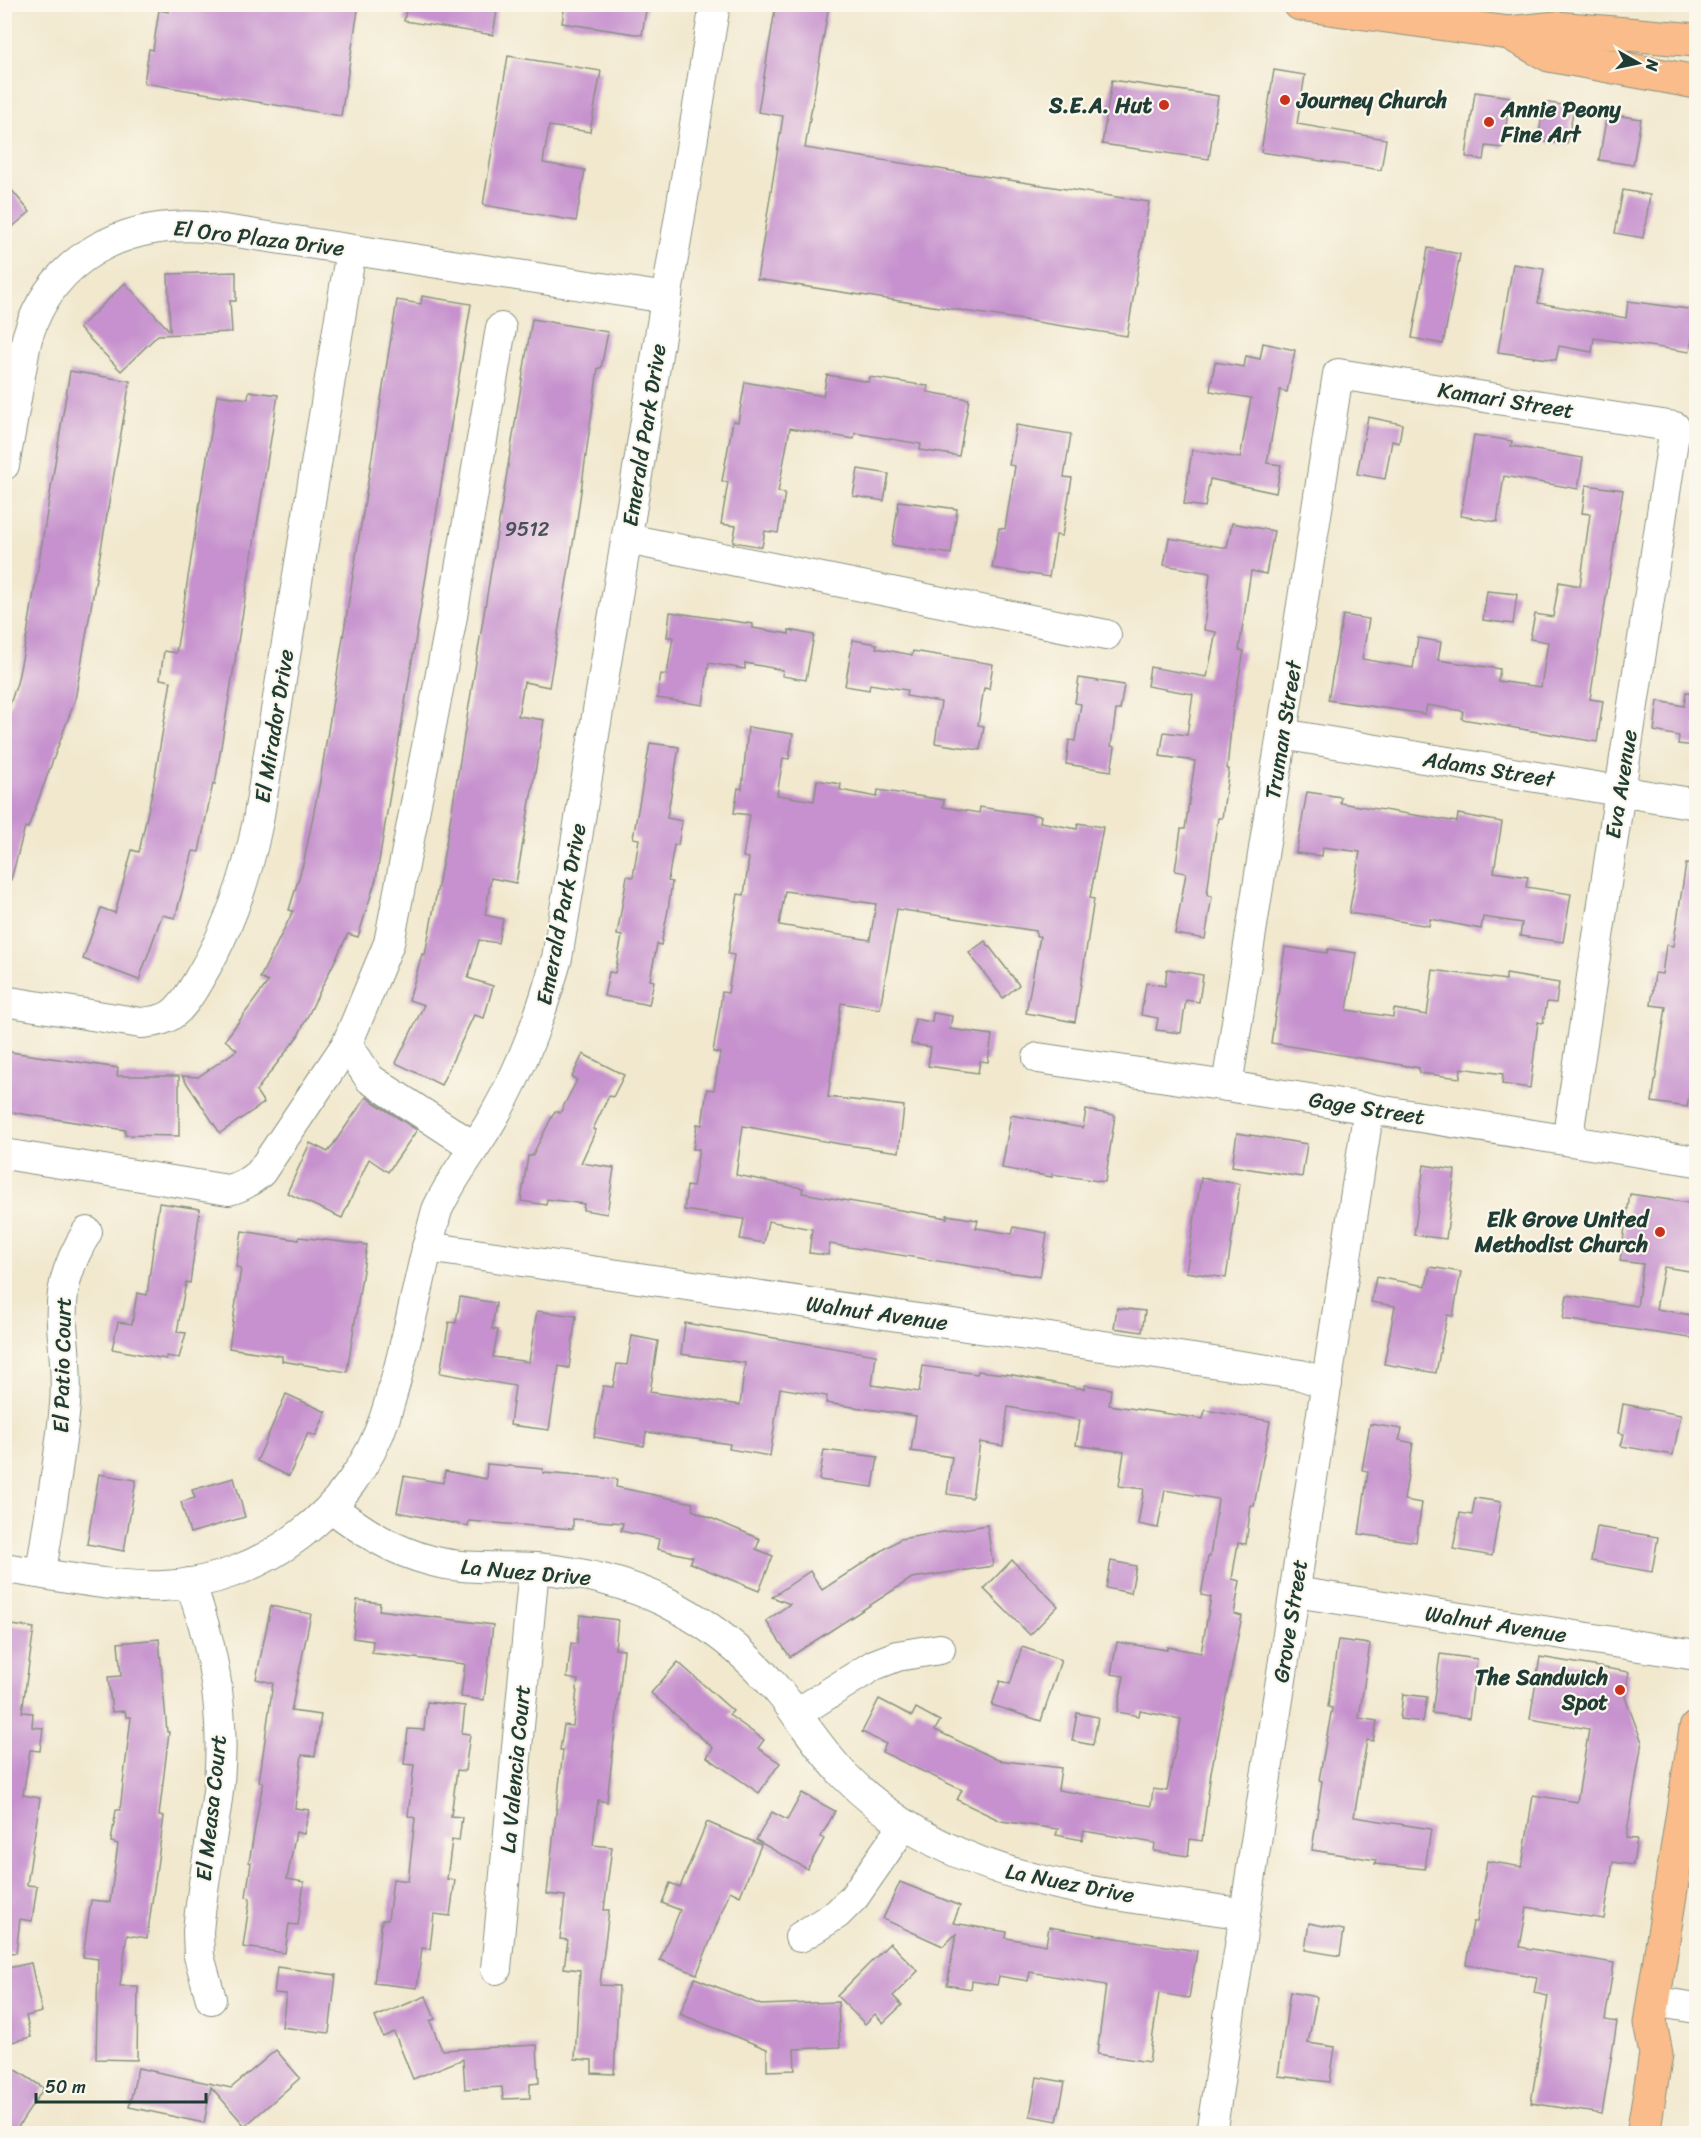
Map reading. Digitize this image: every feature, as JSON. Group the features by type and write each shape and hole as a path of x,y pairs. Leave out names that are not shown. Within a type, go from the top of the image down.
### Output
{"main road":[{"path":"1309,5 1509,33 1556,28 1696,40"},
{"path":"1509,33 1549,55 1696,82"},
{"path":"1643,2133 1656,2054 1652,2012 1696,1728"},
{"path":"1621,2133 1634,2050 1652,2012"}],"street":[{"name":"Emerald Park Drive","path":"4,1568 138,1586 190,1583 223,1575 272,1554 294,1540 331,1507 362,1466 385,1419 437,1210 448,1186 494,1117 520,1067 542,1013 557,958 667,298 695,114 708,54 714,4"},
{"name":"El Oro Plaza Drive","path":"4,465 27,336 50,291 85,255 129,233 179,225 667,298"},
{"name":"El Mirador Drive","path":"4,1001 141,1023 158,1021 178,1009 193,990 222,936 244,879 258,821 351,250"},
{"path":"4,1154 228,1190 237,1188 261,1172 347,1044 389,943 451,622 501,328"},
{"name":"Kamari Street","path":"1338,374 1675,427"},
{"name":"Truman Street","path":"1227,1086 1338,374"},
{"name":"Eva Avenue","path":"1571,1141 1570,1122 1675,427"},
{"path":"627,539 1106,635"},
{"name":"Adams Street","path":"1282,734 1696,804"},
{"path":"347,1044 370,1079 474,1146"},
{"name":"Gage Street","path":"1038,1058 1696,1161"},
{"name":"Grove Street","path":"1211,2133 1369,1108"},
{"name":"El Patio Court","path":"41,1573 65,1405 66,1378 60,1303 65,1277 74,1254 87,1232"},
{"name":"Walnut Avenue","path":"427,1247 1301,1375 1327,1384"},
{"name":"La Nuez Drive","path":"331,1507 363,1531 385,1543 431,1561 480,1568 534,1568 584,1574 613,1581 685,1612 741,1652 768,1680 844,1775 904,1825 952,1852 1002,1871 1057,1884 1245,1914"},
{"name":"La Valencia Court","path":"496,1970 534,1568"},
{"name":"El Measa Court","path":"190,1583 214,1665 220,1723 219,1781 198,1932 199,1956 211,1999"},
{"name":"Walnut Avenue","path":"1295,1592 1696,1655"},
{"path":"796,1714 874,1665 897,1656 940,1648"},
{"path":"800,1937 837,1914 854,1897 904,1825"},
{"path":"1652,2012 1696,2008"}],"building":[{"path":"170,4 359,4 341,116 144,83 149,49 153,50 159,10 169,12"},
{"path":"407,4 498,4 493,35 404,21"},
{"path":"565,4 647,4 642,35 562,23"},
{"path":"776,4 829,4 805,148 1149,202 1127,336 757,279 783,116 758,112"},
{"path":"508,56 601,71 590,132 549,126 543,163 585,170 576,221 483,205"},
{"name":"Journey Church","path":"1274,70 1305,75 1297,124 1386,139 1381,170 1261,152"},
{"path":"1112,80 1218,96 1209,159 1102,144"},
{"name":"Annie Peony Fine Art","path":"1475,92 1510,97 1503,148 1486,146 1484,160 1466,157"},
{"path":"1544,102 1574,107 1567,144 1538,141"},
{"path":"1607,114 1641,119 1633,165 1599,160"},
{"path":"4,181 30,212 4,234"},
{"path":"1623,190 1650,195 1643,238 1615,233"},
{"path":"1428,248 1460,254 1443,344 1412,338"},
{"path":"1513,264 1544,269 1538,303 1626,318 1628,301 1696,310 1690,352 1594,338 1592,352 1559,346 1556,360 1498,352"},
{"path":"236,272 236,301 230,301 232,332 158,335 121,371 79,328 125,283 170,331 168,274"},
{"path":"422,296 471,304 376,879 358,937 348,934 298,1036 256,1091 264,1103 220,1133 182,1076 198,1077 237,1050 225,1040 268,982 260,978 293,911 289,910 304,861 320,781 397,300 421,304"},
{"path":"532,319 608,332 601,368 598,368 577,520 549,687 524,682 518,716 544,720 516,883 491,878 485,915 503,919 498,943 479,940 468,978 493,986 484,1018 474,1015 441,1085 396,1063 424,1005 409,1000 422,954 425,955 450,822"},
{"path":"1263,343 1295,350 1287,392 1280,390 1267,463 1281,465 1276,493 1210,479 1205,507 1184,504 1192,450 1240,458 1251,398 1210,391 1215,362 1244,367 1246,356 1260,359"},
{"path":"70,371 130,381 75,700 28,828 25,827 11,880 4,879 4,722 17,683 27,635"},
{"path":"827,375 869,382 870,377 928,386 927,392 969,399 959,456 920,450 921,444 855,433 854,439 790,428 778,492 785,493 778,533 765,531 762,547 733,542 736,526 721,524 728,482 722,481 733,421 738,422 745,382 823,396"},
{"path":"249,391 278,395 215,784 213,783 199,852 193,851 175,918 162,915 139,980 83,959 101,908 115,913 132,850 139,852 153,788 171,681 160,679 164,651 176,653 217,395 248,399"},
{"path":"1368,417 1402,424 1399,443 1392,441 1385,479 1357,474"},
{"path":"1016,425 1071,434 1064,477 1072,478 1062,536 1056,535 1049,577 992,568 999,528 1005,529 1015,466 1009,465"},
{"path":"1474,435 1512,441 1511,446 1583,458 1578,489 1504,476 1497,522 1461,516"},
{"path":"858,469 889,474 884,501 853,496"},
{"path":"1586,485 1623,490 1590,699 1603,701 1597,742 1462,719 1463,711 1427,705 1425,714 1328,700 1343,615 1369,619 1362,659 1413,668 1418,638 1441,642 1438,660 1500,669 1498,681 1541,687 1548,642 1530,639 1535,614 1553,617 1559,582 1580,586 1590,514 1582,513"},
{"path":"899,501 957,509 951,554 892,545"},
{"path":"1232,523 1274,531 1266,574 1251,571 1239,650 1244,651 1233,707 1227,769 1229,769 1222,818 1218,818 1207,895 1212,896 1205,939 1175,934 1186,873 1175,871 1181,829 1185,829 1195,761 1160,756 1164,732 1187,735 1193,694 1147,686 1150,667 1207,677 1216,632 1204,630 1210,573 1164,565 1169,538 1227,548"},
{"path":"1487,591 1517,594 1513,624 1483,620"},
{"path":"670,612 753,624 753,628 789,634 789,630 814,635 806,680 782,676 783,670 745,663 745,669 709,663 703,705 657,698 661,674 667,675 673,637 667,637"},
{"path":"853,640 877,644 876,648 912,655 913,651 993,664 989,689 984,688 978,725 984,726 980,750 935,743 941,702 906,696 907,690 870,684 869,690 845,686"},
{"path":"1079,678 1124,685 1120,710 1116,710 1111,746 1115,747 1111,771 1066,764 1069,740 1075,741 1081,704 1075,703"},
{"path":"1686,692 1696,693 1696,746 1678,744 1679,736 1654,731 1658,701 1684,706"},
{"path":"748,727 793,734 789,759 783,758 777,795 814,801 817,780 841,784 840,790 877,797 878,790 944,800 943,807 979,813 980,807 1041,816 1040,822 1077,829 1078,823 1103,827 1090,898 1094,899 1075,1022 1026,1013 1040,936 1036,936 1036,931 897,909 880,1009 841,1003 828,1097 904,1106 899,1152 840,1144 743,1126 736,1175 803,1188 802,1193 947,1218 947,1215 978,1220 976,1228 1012,1234 1014,1227 1047,1233 1040,1277 830,1244 828,1255 809,1253 812,1229 768,1221 764,1243 740,1239 744,1219 684,1210 687,1186 693,1187 699,1149 693,1149 697,1124 702,1125 707,1089 714,1090 720,1053 713,1052 722,992 728,993 734,955 728,954 738,894 744,895 749,858 743,857 750,815 734,813 738,788 742,789","holes":["785,891 876,904 870,940 779,925"]},
{"path":"650,743 679,747 667,818 682,821 678,845 674,845 668,881 672,882 668,910 661,945 657,944 650,980 654,981 649,1005 604,996 609,972 615,973 622,936 617,935 627,876 633,877 639,839 633,838"},
{"path":"1307,792 1341,797 1340,803 1457,822 1458,814 1502,822 1494,872 1528,877 1526,887 1571,894 1563,942 1520,936 1522,923 1483,917 1481,929 1430,919 1429,926 1349,913 1360,852 1323,847 1322,856 1296,853"},
{"path":"1686,864 1696,865 1696,1084 1691,1083 1687,1107 1652,1102 1666,1007 1651,1005 1655,973 1662,974 1666,945 1673,946"},
{"path":"985,941 1019,985 1003,998 969,953"},
{"path":"1285,947 1327,953 1328,949 1356,953 1347,1010 1393,1017 1394,1009 1427,1015 1433,970 1506,980 1506,974 1559,983 1556,1003 1547,1002 1543,1023 1538,1022 1530,1088 1502,1084 1503,1074 1461,1068 1460,1078 1419,1073 1419,1068 1271,1043"},
{"path":"1167,969 1203,975 1199,1002 1186,1000 1181,1033 1156,1030 1158,1018 1141,1015 1146,983 1165,986"},
{"path":"933,1013 952,1016 950,1029 992,1035 988,1062 980,1061 978,1073 928,1066 931,1047 911,1044 915,1019 932,1022"},
{"path":"4,1051 118,1068 117,1076 179,1076 179,1136 125,1135 125,1130 4,1111"},
{"path":"583,1054 624,1075 613,1097 609,1096 593,1129 596,1130 581,1163 614,1168 607,1214 583,1210 584,1204 547,1199 546,1205 521,1201 528,1156 532,1156 555,1111 560,1113 577,1080 572,1077"},
{"path":"366,1097 417,1130 388,1172 369,1159 342,1218 287,1193 310,1143 328,1152"},
{"path":"1086,1110 1115,1115 1105,1182 1052,1174 1052,1177 1002,1168 1011,1115 1083,1128"},
{"path":"1237,1133 1307,1144 1302,1177 1232,1166"},
{"path":"1424,1165 1455,1170 1446,1239 1414,1235"},
{"path":"1201,1178 1240,1184 1226,1278 1186,1272"},
{"path":"1630,1194 1696,1204 1696,1272 1664,1267 1656,1309 1696,1316 1696,1339 1563,1319 1567,1295 1637,1306 1643,1264 1620,1261"},
{"path":"159,1203 200,1209 190,1283 186,1282 177,1332 186,1333 179,1358 166,1356 166,1359 112,1349 118,1322 132,1324 137,1293 147,1295"},
{"path":"242,1231 299,1240 299,1237 367,1245 347,1372 282,1361 282,1356 229,1348 241,1268 236,1267"},
{"path":"1430,1267 1461,1272 1453,1316 1447,1315 1436,1373 1384,1364 1395,1306 1371,1302 1376,1277 1426,1286"},
{"path":"460,1297 496,1303 492,1329 498,1330 493,1357 529,1362 537,1311 576,1316 569,1368 559,1366 549,1430 510,1425 515,1386 440,1373 449,1322 456,1323"},
{"path":"1117,1308 1145,1311 1142,1332 1114,1328"},
{"path":"685,1323 876,1355 872,1385 919,1392 923,1366 977,1374 978,1371 1013,1375 1084,1389 1085,1385 1111,1389 1109,1405 1203,1419 1205,1410 1270,1421 1254,1506 1251,1505 1246,1544 1238,1543 1232,1579 1240,1581 1234,1614 1242,1616 1211,1772 1202,1841 1190,1839 1188,1856 1154,1851 1155,1843 1084,1831 1082,1840 1056,1835 1058,1829 1001,1821 957,1800 962,1790 882,1752 886,1744 862,1732 879,1699 912,1716 916,1708 940,1721 935,1730 998,1760 1061,1768 1058,1790 1151,1806 1153,1789 1167,1791 1181,1719 1140,1711 1139,1716 1117,1712 1124,1676 1111,1674 1117,1642 1201,1653 1211,1597 1201,1595 1208,1557 1210,1557 1218,1499 1165,1490 1158,1528 1138,1524 1144,1489 1119,1486 1124,1452 1076,1445 1080,1420 1008,1407 1003,1446 980,1442 972,1498 947,1494 952,1457 911,1451 916,1416 826,1403 827,1396 780,1388 770,1456 729,1449 730,1444 646,1432 644,1446 594,1437 603,1386 613,1387 617,1364 627,1365 632,1336 658,1341 650,1392 740,1405 745,1363 681,1354"},
{"path":"286,1394 326,1412 316,1436 308,1433 289,1476 257,1461"},
{"path":"1623,1404 1681,1415 1673,1455 1621,1446 1624,1434 1618,1433"},
{"path":"1370,1424 1402,1429 1399,1440 1413,1443 1404,1500 1422,1503 1416,1542 1359,1534 1368,1471 1362,1470"},
{"path":"824,1450 878,1457 873,1487 819,1480"},
{"path":"487,1464 543,1469 543,1473 617,1479 616,1487 693,1503 692,1510 760,1539 756,1549 773,1556 759,1591 690,1563 693,1557 657,1549 659,1539 621,1531 623,1523 573,1519 573,1529 469,1521 468,1526 397,1512 404,1476 443,1483 445,1471 486,1479"},
{"path":"99,1474 136,1480 124,1551 87,1544"},
{"path":"234,1478 245,1517 190,1533 181,1502 195,1498 192,1490"},
{"path":"1475,1498 1501,1502 1492,1556 1453,1549 1460,1513 1472,1515"},
{"path":"987,1525 993,1566 912,1578 790,1657 766,1621 790,1604 772,1597 810,1571 822,1590 900,1539"},
{"path":"1597,1527 1658,1537 1652,1572 1591,1561"},
{"path":"1012,1560 1058,1606 1030,1635 984,1589"},
{"path":"1111,1561 1136,1566 1131,1593 1106,1588"},
{"path":"357,1600 380,1603 379,1610 493,1625 484,1700 461,1697 465,1664 372,1653 373,1641 353,1638"},
{"path":"271,1606 311,1614 291,1711 321,1715 315,1756 302,1755 295,1808 309,1810 304,1834 296,1832 287,1879 304,1882 298,1925 289,1924 285,1953 243,1947 250,1898 246,1897 251,1863 249,1862 263,1782 259,1782 273,1683 256,1679"},
{"path":"580,1615 618,1620 615,1649 624,1650 607,1802 598,1800 593,1845 612,1847 604,1910 609,1910 600,1985 619,1986 614,2074 592,2073 592,2060 575,2059 580,1970 564,1968 568,1940 560,1939 565,1896 547,1894 563,1750 560,1750 564,1725 573,1726 578,1680 567,1678 571,1643 577,1644"},
{"path":"4,1624 34,1628 22,1712 33,1713 32,1727 43,1728 40,1751 30,1750 23,1795 40,1798 27,1885 37,1886 32,1921 20,1919 16,1953 4,1952"},
{"path":"159,1639 167,1732 169,1732 159,1816 164,1816 147,1938 127,1935 120,1986 138,1986 137,2060 96,2059 98,1959 83,1957 91,1900 110,1902 118,1844 111,1842 116,1810 120,1810 131,1717 126,1717 125,1711 112,1712 108,1677 121,1676 118,1643"},
{"path":"1338,1640 1370,1644 1359,1718 1377,1721 1373,1741 1367,1740 1354,1817 1431,1829 1425,1869 1375,1864 1376,1860 1312,1850 1322,1781 1319,1780 1332,1708 1328,1707"},
{"path":"1022,1647 1061,1660 1041,1721 992,1705 1000,1681 1010,1684"},
{"path":"1440,1654 1477,1659 1469,1718 1432,1713"},
{"path":"1540,1657 1629,1672 1625,1697 1642,1742 1626,1838 1637,1839 1633,1865 1613,1862 1604,1919 1527,1907 1520,1947 1614,1963 1605,2020 1617,2022 1602,2114 1531,2103 1548,1996 1534,1993 1537,1977 1466,1964 1473,1922 1477,1922 1487,1861 1522,1867 1533,1795 1577,1802 1589,1729 1530,1719"},
{"path":"678,1662 733,1711 729,1715 764,1740 758,1748 780,1763 759,1793 707,1757 713,1748 651,1693"},
{"path":"1403,1694 1427,1697 1423,1722 1400,1719"},
{"path":"427,1702 465,1706 462,1733 470,1734 465,1771 457,1770 451,1816 462,1817 459,1841 452,1840 447,1879 455,1880 450,1916 434,1914 430,1949 422,1948 417,1988 374,1983 382,1920 388,1920 393,1879 408,1881 415,1818 408,1816 414,1765 404,1764 408,1729 424,1730"},
{"path":"1077,1713 1098,1717 1093,1745 1072,1741"},
{"path":"802,1793 835,1811 821,1837 824,1839 807,1869 756,1840 772,1812 787,1820"},
{"path":"707,1822 761,1845 740,1896 730,1891 697,1974 660,1960 680,1910 662,1903 670,1883 680,1887"},
{"path":"900,1882 960,1906 953,1923 1007,1932 1006,1938 1046,1945 1049,1927 1197,1951 1189,1998 1159,1993 1149,2062 1097,2054 1106,1985 1030,1972 1028,1981 999,1976 997,1985 972,1981 971,1989 947,1985 956,1934 943,1946 883,1919"},
{"path":"1309,1923 1344,1930 1340,1956 1305,1950"},
{"path":"890,1943 918,1971 893,1996 902,2005 883,2023 875,2014 865,2024 837,1996"},
{"path":"31,1963 42,2012 26,2016 31,2037 4,2044 4,1969"},
{"path":"277,1967 336,1975 329,2033 282,2027 286,1994 274,1993"},
{"path":"695,1978 761,2005 838,2002 840,2047 794,2049 795,2070 767,2071 767,2049 680,2014"},
{"path":"1290,1992 1317,1997 1308,2043 1335,2047 1330,2082 1278,2076"},
{"path":"426,1996 435,2019 430,2021 442,2050 537,2045 539,2083 530,2084 530,2098 503,2099 502,2087 465,2089 463,2059 413,2079 394,2032 383,2037 375,2017"},
{"path":"276,2050 300,2078 245,2126 211,2087 204,2123 129,2107 138,2068 231,2088"},
{"path":"4,2062 44,2088 14,2133 4,2133"},
{"path":"1037,2077 1065,2082 1057,2121 1030,2116"}],"place":[{"name":"Journey Church","path":"1285,100"},
{"name":"S.E.A. Hut","path":"1164,105"},
{"name":"Annie Peony Fine Art","path":"1489,122"},
{"name":"Elk Grove United Methodist Church","path":"1660,1232"},
{"name":"The Sandwich Spot","path":"1620,1690"}]}
